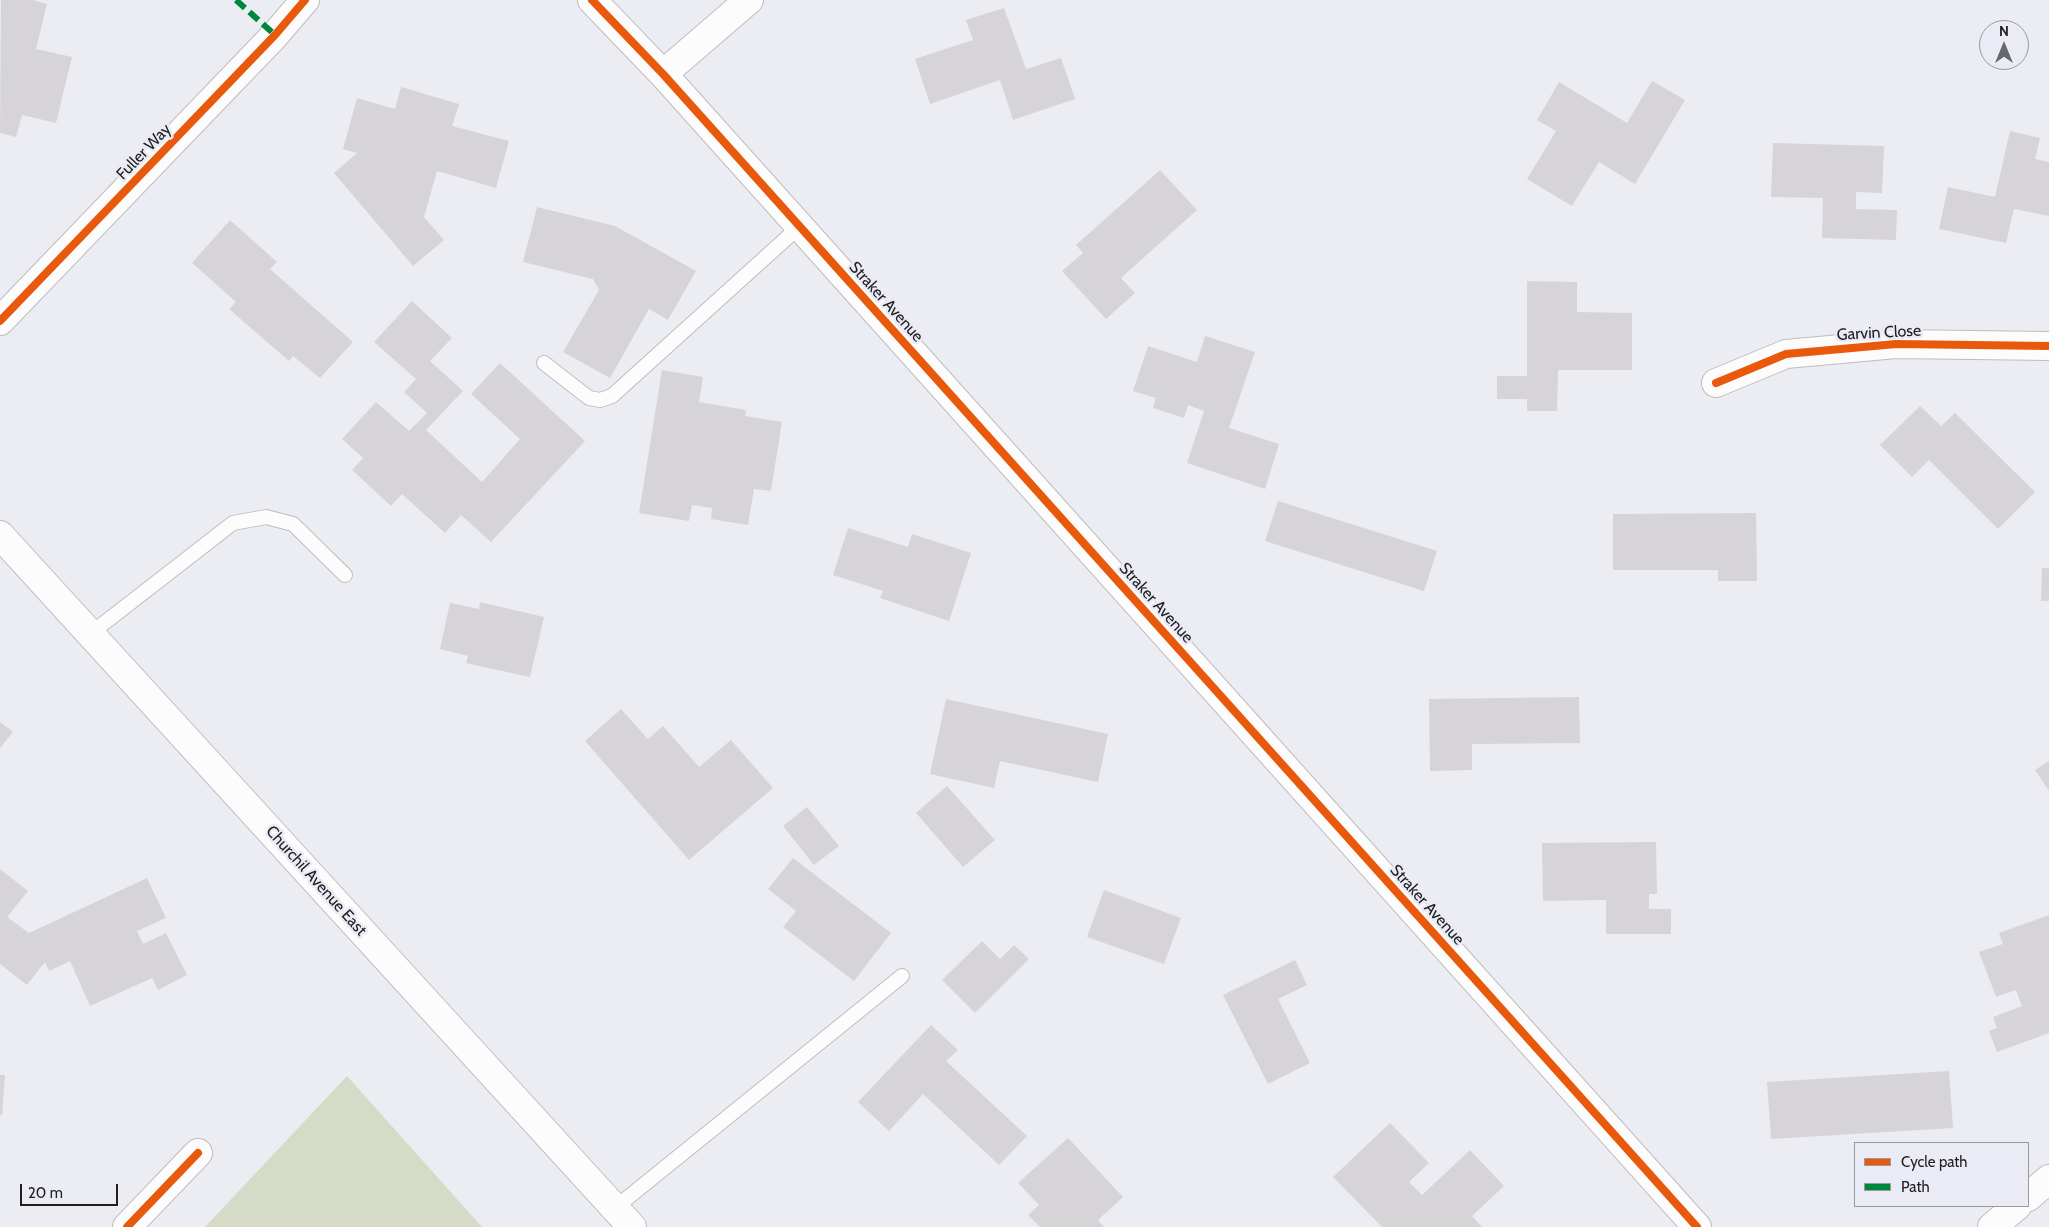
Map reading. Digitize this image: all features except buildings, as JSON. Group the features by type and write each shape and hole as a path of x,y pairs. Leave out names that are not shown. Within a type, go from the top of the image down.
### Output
{"street":[{"name":"Fuller Way","path":"0,322 268,43 305,0"},
{"name":"Straker Avenue","path":"592,0 663,74 800,226 1697,1227"},
{"path":"663,74 749,0"},
{"name":"Garvin Close","path":"1716,383 1786,354 1811,351 1896,344 2049,346"},
{"name":"Churchil Avenue East","path":"0,535 624,1217"},
{"path":"127,1227 198,1153"},
{"path":"2029,1196 2049,1179"},
{"path":"1992,1227 2016,1207"}],"lane":[{"path":"544,363 589,398 600,400 612,396 800,226"},
{"path":"90,634 233,523 266,517 293,524 345,575"},
{"path":"624,1217 902,976"}],"green space":[{"path":"347,1076 482,1227 205,1227"}],"marked path":[{"path":"236,0 275,35"}],"cycle path":[{"path":"0,321 275,35 305,0"},
{"path":"592,0 663,74 1697,1227"},
{"path":"1716,383 1786,354 1896,344 2049,346"},
{"path":"127,1227 198,1153"}]}
